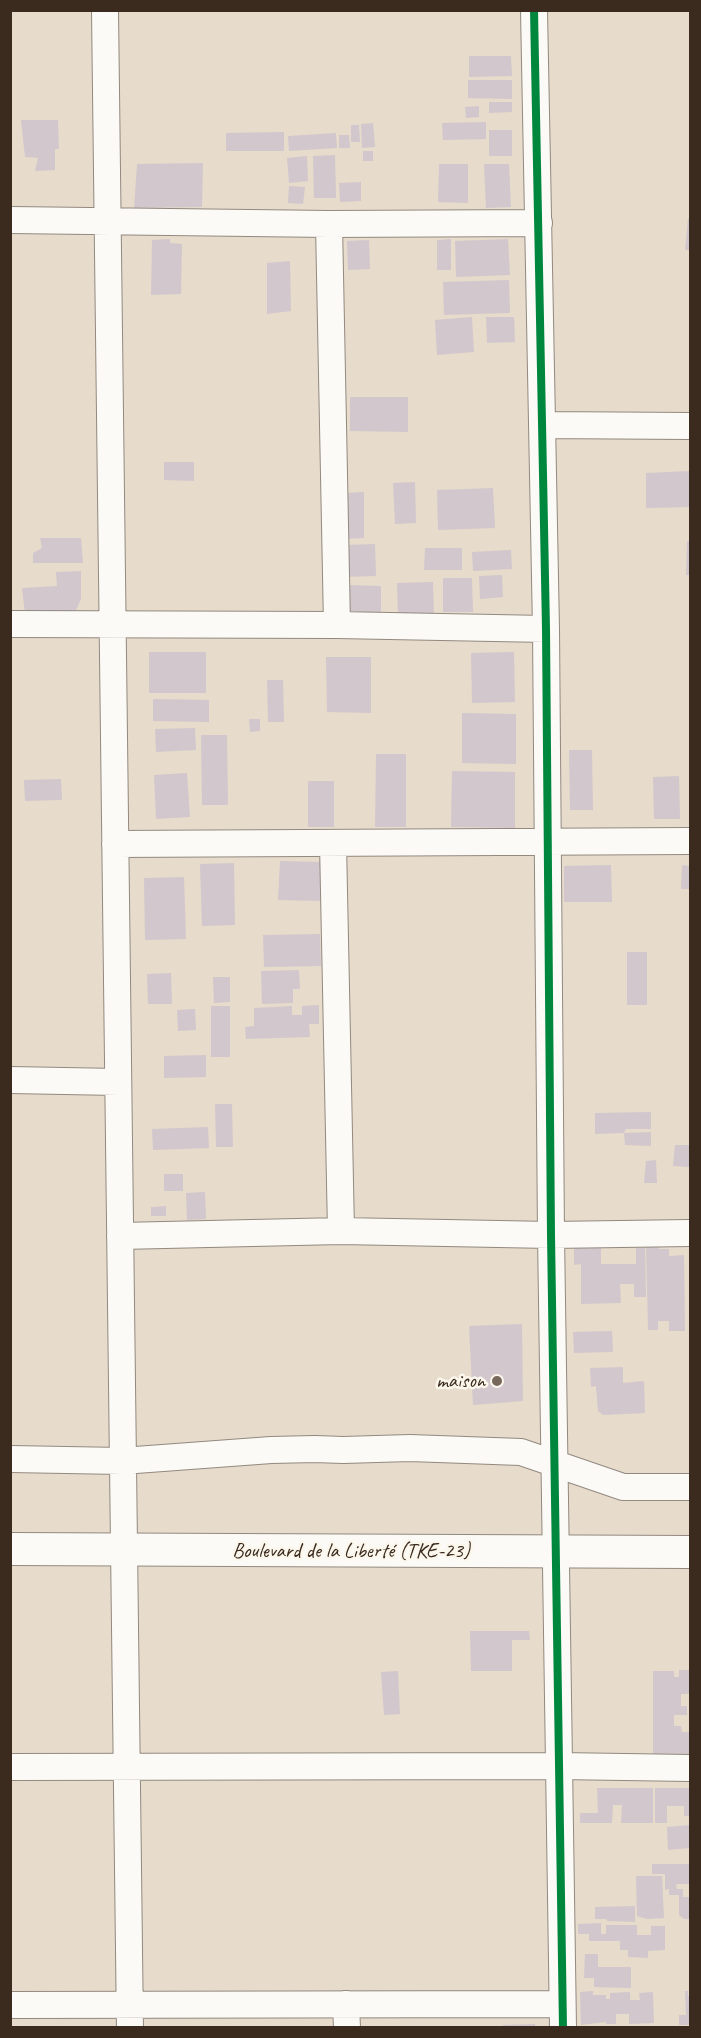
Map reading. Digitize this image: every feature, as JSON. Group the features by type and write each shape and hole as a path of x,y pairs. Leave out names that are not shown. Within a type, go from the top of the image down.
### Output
{"street":[{"path":"105,10 130,2017"},
{"path":"10,2005 130,2017 563,2016 551,1235 546,629 534,10"},
{"path":"10,220 329,224 539,223"},
{"path":"329,224 336,625"},
{"path":"542,425 690,426"},
{"path":"10,624 336,625 546,629"},
{"path":"115,844 690,840"},
{"path":"333,843 341,1231"},
{"path":"10,1080 118,1082"},
{"path":"120,1236 341,1231 551,1235 690,1233"},
{"path":"10,1459 122,1461 271,1450 410,1448 521,1452 623,1487 690,1487"},
{"name":"Boulevard de la Liberté (TKE-23)","path":"10,1549 690,1552"},
{"path":"10,1767 559,1766 690,1768"}],"building":[{"path":"469,56 511,56 512,76 469,77"},
{"path":"468,80 512,80 512,99 468,98"},
{"path":"489,102 512,102 512,112 489,113"},
{"path":"479,106 479,117 466,118 465,107"},
{"path":"21,120 58,120 59,149 55,149 55,170 35,171 38,158 25,157"},
{"path":"486,122 486,139 443,140 442,123"},
{"path":"373,123 375,147 362,148 361,124"},
{"path":"351,125 359,125 360,142 351,142"},
{"path":"489,130 512,130 512,156 489,156"},
{"path":"284,132 284,151 226,151 226,133"},
{"path":"336,133 337,148 289,151 288,136"},
{"path":"339,135 349,135 350,148 339,148"},
{"path":"363,151 373,151 373,161 363,161"},
{"path":"335,155 336,198 314,198 313,156"},
{"path":"307,156 308,181 289,183 287,158"},
{"path":"203,163 202,207 134,208 137,164"},
{"path":"439,164 468,164 468,203 438,202"},
{"path":"484,164 509,164 511,207 486,208"},
{"path":"361,182 361,201 340,202 339,183"},
{"path":"289,186 305,187 303,204 288,203"},
{"path":"688,218 690,218 690,250 685,250"},
{"path":"170,239 170,243 182,244 181,294 151,295 152,240"},
{"path":"451,239 451,270 437,270 437,240"},
{"path":"508,239 510,275 456,277 455,241"},
{"path":"369,240 370,269 348,270 347,241"},
{"path":"290,261 291,311 267,314 267,263"},
{"path":"509,280 510,313 444,315 443,282"},
{"path":"472,317 474,352 437,355 435,320"},
{"path":"486,317 514,317 515,342 487,343"},
{"path":"350,397 408,397 408,432 350,431"},
{"path":"164,462 194,462 194,481 164,480"},
{"path":"690,471 690,507 646,508 646,473"},
{"path":"415,482 416,523 395,524 393,483"},
{"path":"493,488 495,528 438,530 437,490"},
{"path":"364,492 364,538 345,539 344,493"},
{"path":"40,538 81,538 83,563 33,563 33,553 42,548"},
{"path":"687,541 690,541 690,575 686,575"},
{"path":"375,544 376,576 346,577 345,545"},
{"path":"425,548 462,548 462,570 424,570"},
{"path":"511,550 512,569 473,571 472,552"},
{"path":"81,571 81,599 75,613 74,611 25,614 22,588 57,586 56,572"},
{"path":"502,575 503,597 480,599 479,576"},
{"path":"443,578 472,578 473,612 443,612"},
{"path":"433,582 434,613 398,613 397,583"},
{"path":"343,585 381,586 381,620 342,620"},
{"path":"149,652 206,652 206,693 149,693"},
{"path":"514,652 515,702 472,703 471,653"},
{"path":"326,657 371,657 371,713 327,712"},
{"path":"267,680 283,680 284,722 268,722"},
{"path":"153,699 209,700 209,722 153,721"},
{"path":"462,713 516,714 516,764 462,763"},
{"path":"249,719 260,719 260,731 250,732"},
{"path":"195,728 196,750 156,752 155,729"},
{"path":"201,735 227,735 228,805 202,805"},
{"path":"569,750 592,750 593,810 570,810"},
{"path":"376,754 406,754 406,827 375,827"},
{"path":"452,771 515,772 515,828 451,827"},
{"path":"187,773 190,817 156,819 154,775"},
{"path":"679,776 680,819 654,819 653,777"},
{"path":"61,779 62,800 25,801 24,780"},
{"path":"308,781 334,781 334,827 308,827"},
{"path":"280,861 321,862 320,901 278,900"},
{"path":"234,863 235,925 202,926 200,864"},
{"path":"611,865 612,902 564,902 564,866"},
{"path":"682,865 690,866 690,889 681,889"},
{"path":"184,877 186,939 145,940 144,878"},
{"path":"320,934 321,966 264,967 263,935"},
{"path":"627,952 647,952 647,1005 627,1005"},
{"path":"299,970 300,989 293,989 293,1003 262,1004 261,971"},
{"path":"171,973 172,1004 148,1004 147,974"},
{"path":"213,977 230,977 230,1002 214,1003"},
{"path":"319,1005 319,1024 309,1024 310,1037 246,1039 245,1027 254,1026 254,1008 292,1006 292,1015 302,1015 302,1006"},
{"path":"211,1006 230,1006 230,1057 211,1057"},
{"path":"195,1009 196,1030 178,1031 177,1010"},
{"path":"206,1055 206,1077 164,1078 164,1056"},
{"path":"215,1104 232,1104 233,1147 216,1147"},
{"path":"651,1112 651,1129 626,1129 624,1133 595,1134 595,1113"},
{"path":"208,1127 209,1148 153,1150 152,1129"},
{"path":"651,1132 651,1146 625,1145 624,1133"},
{"path":"675,1145 690,1145 690,1167 673,1166"},
{"path":"656,1160 657,1183 644,1183 646,1161"},
{"path":"164,1174 183,1174 183,1191 164,1191"},
{"path":"205,1192 206,1219 187,1220 186,1193"},
{"path":"166,1206 166,1216 151,1216 151,1207"},
{"path":"659,1244 659,1249 669,1249 669,1256 684,1255 685,1331 669,1331 669,1321 658,1321 658,1330 648,1330 646,1245"},
{"path":"574,1248 601,1248 601,1264 636,1264 636,1248 645,1248 646,1297 634,1297 634,1284 620,1284 621,1303 581,1304 581,1264 574,1265"},
{"name":"maison","path":"522,1324 523,1401 473,1405 469,1326"},
{"path":"612,1331 613,1352 574,1353 573,1332"},
{"path":"623,1367 623,1383 644,1381 645,1413 603,1415 598,1411 596,1386 591,1387 590,1368"},
{"path":"470,1631 529,1631 530,1640 512,1640 512,1671 471,1671"},
{"path":"679,1670 690,1670 690,1694 681,1694 681,1706 687,1706 687,1715 674,1715 674,1726 681,1726 682,1732 690,1732 690,1762 653,1762 653,1671 674,1671 674,1677 679,1677"},
{"path":"398,1671 400,1714 384,1715 381,1672"},
{"path":"597,1788 653,1788 653,1823 621,1823 622,1805 613,1805 612,1823 580,1823 580,1813 598,1813"},
{"path":"655,1788 690,1788 689,1816 684,1816 684,1806 667,1806 667,1823 655,1823"},
{"path":"690,1825 690,1848 668,1850 667,1827"},
{"path":"652,1864 690,1864 690,1884 676,1884 677,1889 683,1889 683,1897 690,1897 690,1919 684,1919 679,1915 679,1895 669,1895 669,1889 665,1890 665,1874 652,1874"},
{"path":"636,1876 662,1876 664,1918 647,1919 637,1916"},
{"path":"635,1906 635,1922 595,1919 595,1907"},
{"path":"601,1923 601,1934 606,1934 606,1925 637,1925 637,1935 651,1935 651,1926 665,1926 665,1950 648,1951 648,1958 628,1957 628,1950 620,1950 620,1941 589,1941 589,1934 578,1934 578,1924"},
{"path":"585,1954 598,1954 598,1967 631,1967 631,1988 594,1987 594,1978 584,1978"},
{"path":"593,1991 593,1995 606,1995 606,1999 610,1999 610,1993 630,1992 630,2000 640,2000 639,1993 653,1992 654,2023 629,2024 629,2014 616,2014 616,2024 606,2024 606,2022 581,2025 580,1992"},
{"path":"685,1991 688,1991 688,1996 690,1996 690,2025 679,2025 679,2015 686,2015"},
{"path":"535,2024 535,2028 503,2028 503,2025"}],"cycle path":[{"path":"534,10 546,629 551,1235 563,2028"}],"place":[{"name":"maison","path":"497,1381"}]}
